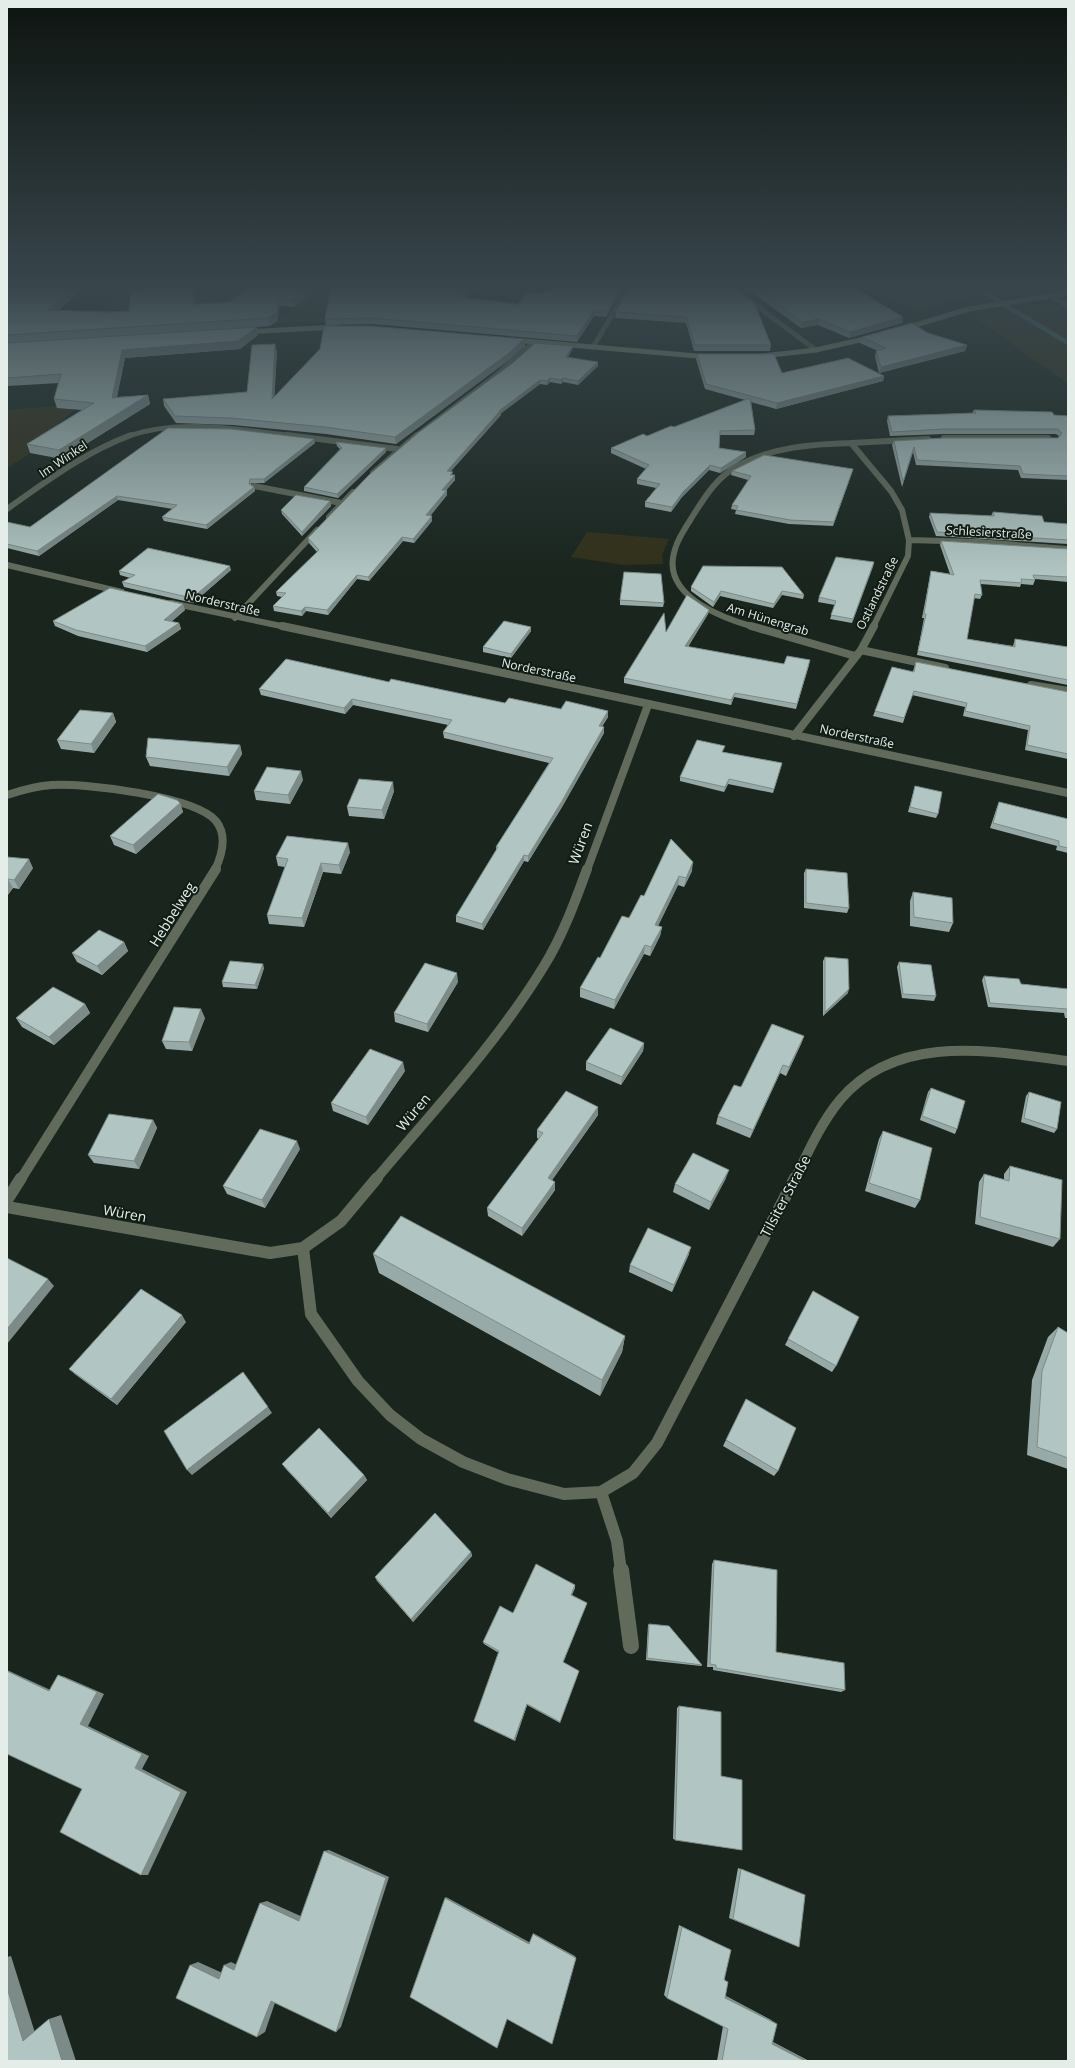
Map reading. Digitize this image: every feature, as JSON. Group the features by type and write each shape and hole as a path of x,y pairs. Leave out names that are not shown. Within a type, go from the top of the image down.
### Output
{"street":[{"path":"369,476 397,449 487,382"},
{"name":"Im Winkel","path":"7,509 102,446 124,438 150,432 191,427 227,428 397,449"},
{"path":"851,443 956,438 1056,438"},
{"name":"Ostlandstraße","path":"794,736 861,650 903,570 908,556 909,540 902,510 891,491 851,443"},
{"name":"Am Hünengrab","path":"851,443 814,445 786,449 758,456 729,471 718,481 678,540 672,560 677,579 683,588 691,597 717,615 855,656"},
{"path":"254,486 342,503"},
{"path":"326,520 358,487"},
{"path":"235,618 320,526"},
{"name":"Schlesierstraße","path":"909,540 978,542 1068,549"},
{"path":"7,565 129,593"},
{"name":"Norderstraße","path":"167,602 235,618 1068,793"},
{"path":"861,650 951,669"},
{"path":"1024,683 1068,691"},
{"name":"Würen","path":"7,1207 270,1253 302,1248 341,1221 477,1058 522,1000 545,965 575,903 648,705"},
{"name":"Hebbelweg","path":"7,795 30,788 51,785 73,785 174,800 190,804 213,818 220,827 224,837 224,851 220,864 213,876 7,1200"},
{"name":"Tilsiter Straße","path":"302,1248 311,1314 358,1381 390,1415 421,1439 463,1462 506,1478 564,1494 601,1492 633,1473 657,1443 823,1124 840,1099 861,1079 886,1065 912,1056 937,1051 981,1051 1068,1061"},
{"path":"601,1492 617,1541 631,1646"}],"shaded area":[{"path":"80,404 26,456 7,468 7,410"},
{"path":"587,532 669,539 662,555 663,564 623,565 571,557"}],"building":[{"path":"59,382 115,382 112,398 148,395 59,450 27,444 94,403 54,399"},
{"path":"248,382 273,382 272,399 289,382 470,382 395,437 325,427 231,418 175,416 163,399 247,392"},
{"path":"488,382 538,382 499,411 447,471 453,472 450,475 455,475 442,490 447,490 426,515 432,516 413,539 402,537 368,577 357,575 327,610 305,607 301,611 273,606 286,593 276,592 319,550 308,538 369,475 418,433"},
{"path":"705,382 862,382 777,403 706,384"},
{"path":"750,398 755,430 720,431 719,448 746,452 721,468 710,465 683,492 672,507 645,502 660,484 637,479 649,465 611,448 643,434 647,436 671,426 674,427"},
{"path":"974,410 1052,412 1054,415 1068,416 1068,476 1023,474 1020,466 917,460 914,447 903,482 894,441 944,438 1058,438 1062,433 1058,429 944,429 892,432 888,416 976,413"},
{"path":"168,428 231,429 314,439 264,479 250,479 249,484 254,487 206,525 162,517 177,505 117,496 37,551 7,544 7,522 30,527"},
{"path":"336,442 386,448 337,494 304,487 342,448"},
{"path":"764,455 853,469 834,522 790,520 736,510 738,506 732,505 751,476 732,471"},
{"path":"296,495 330,501 302,532 281,510"},
{"path":"993,512 1042,516 1044,522 1068,524 1068,540 937,532 930,513 994,516"},
{"path":"941,541 1068,549 1068,577 1033,575 1035,580 1021,579 1022,583 980,580 982,595 975,594 967,639 1015,647 1015,639 1068,647 1068,680 918,651 926,614 924,614 931,571 954,575"},
{"path":"148,548 230,566 192,598 122,582 135,575 119,571"},
{"path":"836,557 874,562 853,619 831,615 836,601 819,597"},
{"path":"703,566 782,567 804,595 782,591 774,604 721,591 714,602 691,587"},
{"path":"624,572 661,574 664,603 620,600"},
{"path":"110,588 183,604 164,620 179,623 145,646 76,630 53,621"},
{"path":"687,595 709,610 685,646 784,664 787,656 810,660 797,704 735,693 731,700 624,678 664,613 666,632"},
{"path":"504,621 531,627 511,654 483,647"},
{"path":"286,659 389,682 391,679 505,703 509,698 561,709 566,701 608,711 599,726 604,727 562,801 528,856 524,855 482,924 456,916 498,847 496,847 553,758 443,732 452,720 352,699 344,708 259,689"},
{"path":"916,662 1068,692 1068,754 1027,745 1030,726 965,711 967,703 914,691 904,718 875,711 892,667 914,672"},
{"path":"80,710 113,713 91,744 57,740"},
{"path":"148,738 240,745 227,767 146,757"},
{"path":"697,740 725,746 722,752 782,763 774,789 729,779 725,787 680,777"},
{"path":"267,767 301,771 288,795 254,791"},
{"path":"359,779 393,782 382,810 347,807"},
{"path":"915,786 942,792 938,814 910,807"},
{"path":"158,794 177,800 180,803 133,845 110,836"},
{"path":"999,802 1068,819 1068,848 1059,846 1059,841 993,823"},
{"path":"287,836 348,843 339,865 321,863 302,918 267,915 288,859 276,857"},
{"path":"671,839 693,862 686,878 679,876 655,925 662,927 651,947 645,945 615,1000 580,988 598,957 600,958 622,916 629,918 641,895 644,896"},
{"path":"7,857 29,859 14,880 7,880"},
{"path":"806,869 847,873 849,908 806,903"},
{"path":"913,892 952,898 953,923 914,917"},
{"path":"99,930 124,942 97,966 72,953"},
{"path":"825,957 848,959 849,989 825,1012"},
{"path":"230,961 263,964 255,985 222,982"},
{"path":"899,962 931,965 936,996 903,994"},
{"path":"425,963 457,973 427,1024 394,1013"},
{"path":"984,976 1019,979 1021,984 1068,989 1068,1014 1067,1009 990,1003"},
{"path":"53,987 85,1004 49,1037 16,1018"},
{"path":"174,1007 201,1009 189,1042 162,1041"},
{"path":"772,1024 804,1036 789,1067 783,1065 753,1130 718,1116 734,1085 741,1087"},
{"path":"610,1028 644,1043 622,1077 586,1062"},
{"path":"370,1049 403,1062 366,1117 331,1103"},
{"path":"931,1088 965,1101 957,1129 922,1116"},
{"path":"566,1091 598,1107 548,1178 555,1182 522,1228 487,1208 543,1133 537,1130"},
{"path":"1029,1092 1061,1102 1057,1129 1024,1118"},
{"path":"109,1114 153,1120 134,1161 88,1155"},
{"path":"260,1129 297,1141 262,1200 223,1186"},
{"path":"883,1131 932,1148 920,1200 869,1183"},
{"path":"693,1153 729,1170 711,1202 675,1184"},
{"path":"1010,1166 1062,1180 1060,1239 980,1217 984,1174 1009,1181"},
{"path":"401,1216 625,1336 602,1380 373,1254"},
{"path":"648,1228 691,1247 674,1285 630,1265"},
{"path":"7,1258 48,1279 7,1329"},
{"path":"141,1289 182,1315 111,1399 69,1369"},
{"path":"813,1291 859,1317 836,1366 788,1339"},
{"path":"1058,1327 1068,1333 1068,1458 1037,1447 1042,1371"},
{"path":"243,1372 268,1407 187,1470 164,1431"},
{"path":"746,1399 796,1428 778,1471 726,1440"},
{"path":"319,1428 364,1475 328,1513 282,1464"},
{"path":"435,1513 471,1552 411,1619 375,1577"},
{"path":"714,1560 777,1570 776,1652 844,1663 845,1690 716,1668 716,1665 710,1664"},
{"path":"536,1564 575,1585 571,1595 587,1603 563,1662 579,1671 560,1722 527,1704 514,1740 474,1721 499,1651 483,1642 500,1606 513,1613"},
{"path":"649,1624 669,1626 702,1665 647,1658"},
{"path":"7,1671 49,1691 58,1675 97,1692 80,1724 142,1754 135,1768 181,1792 141,1875 60,1832 82,1789 7,1754"},
{"path":"679,1706 721,1712 721,1776 742,1780 742,1850 675,1840"},
{"path":"324,1851 386,1878 336,2032 271,2001 257,2037 176,1998 190,1965 219,1979 224,1965 234,1970 260,1903 299,1921"},
{"path":"741,1869 805,1895 799,1947 733,1919"},
{"path":"445,1898 529,1944 533,1934 576,1958 552,2044 507,2019 497,2048 410,1997"},
{"path":"682,1927 731,1950 724,1980 728,1982 725,1998 777,2024 772,2044 805,2061 722,2061 728,2029 667,1998"},
{"path":"7,1988 23,2041 49,2019 62,2061 7,2061"}]}
